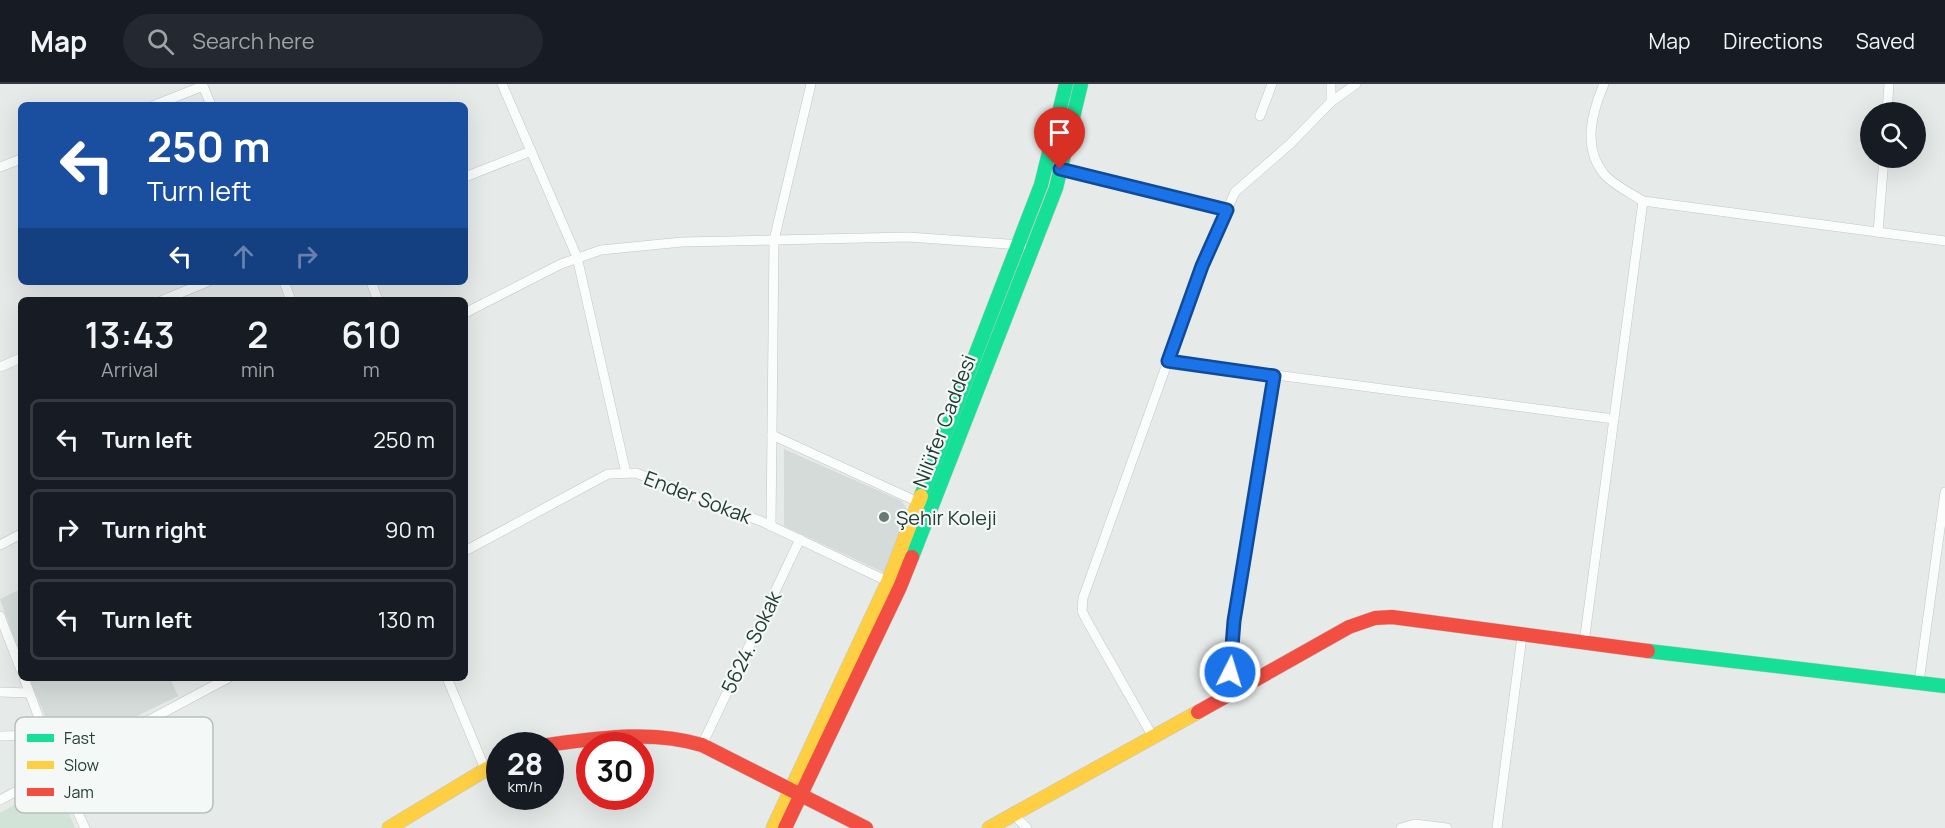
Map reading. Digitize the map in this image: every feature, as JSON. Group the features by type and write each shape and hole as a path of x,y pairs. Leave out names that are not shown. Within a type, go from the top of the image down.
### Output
{"street":[{"path":"502,84 577,257 626,473"},
{"path":"771,526 774,240 812,84"},
{"path":"894,584 918,502 1041,185 1065,84"},
{"name":"Nilüfer Caddesi","path":"785,828 796,792 894,584 1033,246 1060,169 1081,84"},
{"path":"1260,116 1272,84"},
{"path":"1331,84 1331,102"},
{"path":"1153,737 1087,621 1082,610 1083,598 1202,266 1235,192 1290,144 1331,102 1356,84"},
{"path":"1604,84 1595,105 1590,126 1596,159 1605,175 1643,201 1945,241"},
{"path":"1888,102 1889,84"},
{"path":"162,102 200,86 209,102"},
{"path":"468,176 531,151"},
{"path":"0,167 18,160"},
{"path":"1878,232 1883,168"},
{"path":"1060,169 1227,210"},
{"path":"1584,643 1643,201"},
{"path":"468,312 577,257 601,250 682,242 908,237 1033,246"},
{"path":"170,297 200,285"},
{"path":"0,367 18,359"},
{"path":"1168,361 1614,419"},
{"path":"1238,688 1230,672 1234,621 1274,376"},
{"path":"772,435 918,502"},
{"name":"Ender Sokak","path":"468,549 608,474 636,473 679,487 771,526 894,584"},
{"path":"1919,682 1945,492"},
{"path":"0,545 18,536"},
{"name":"5624. Sokak","path":"702,745 800,539"},
{"path":"0,616 5,640 18,664"},
{"path":"989,828 1349,627 1375,618 1392,617 1522,636 1945,686"},
{"path":"1497,828 1522,636"},
{"path":"25,681 38,717"},
{"path":"155,717 222,681"},
{"path":"389,828 485,768 448,681"},
{"path":"0,692 29,693"},
{"path":"0,736 15,736"},
{"path":"564,743 613,737 675,737 702,745 866,828"},
{"path":"0,800 15,792"},
{"path":"773,828 796,792"},
{"path":"78,813 85,828"},
{"path":"1013,814 1027,828"},
{"path":"1401,828 1415,824 1447,828"}],"shaded area":[{"path":"784,449 902,501 909,513 885,573 784,526"},
{"path":"18,590 18,649 0,599"},
{"path":"30,681 171,681 178,696 135,717 46,717"}],"green space":[{"path":"15,805 15,813 69,813 75,828 0,828 0,813"}],"traffic: fast":[{"path":"921,496 1041,185 1066,84"},
{"path":"912,557 1056,188 1081,84"},
{"path":"1648,651 1945,686"}],"traffic: slow":[{"path":"773,828 888,582 921,496"},
{"path":"989,828 1198,712"},
{"path":"389,828 486,769"}],"traffic: jam":[{"path":"785,828 900,587 912,557"},
{"path":"1198,712 1349,627 1375,618 1392,617 1648,651"},
{"path":"564,743 641,736 662,737 702,745 866,828"}],"place":[{"name":"Şehir Koleji","path":"884,517"}],"route":[{"path":"1060,169 1227,210 1202,266 1168,361 1274,376 1234,621 1230,672"}]}
